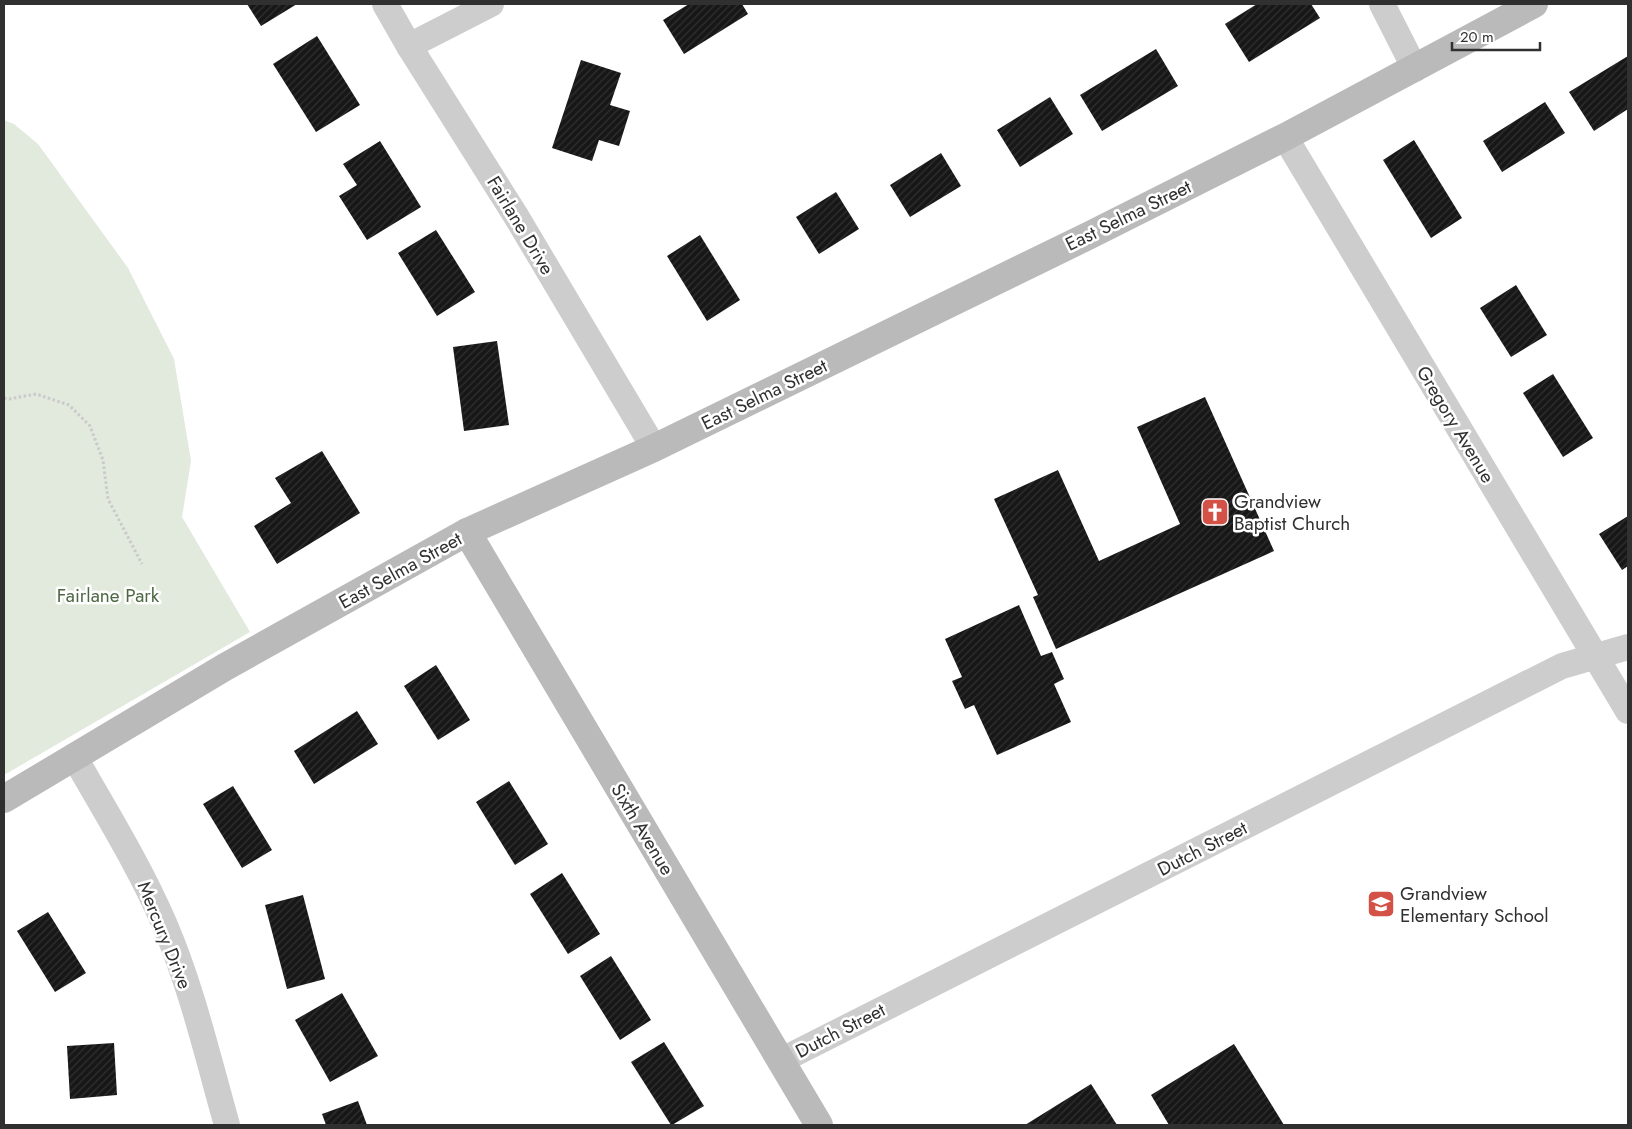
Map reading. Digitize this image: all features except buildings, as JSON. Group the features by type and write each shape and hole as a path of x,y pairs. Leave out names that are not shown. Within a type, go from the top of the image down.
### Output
{"street":[{"name":"Fairlane Drive","path":"386,4 409,46 516,216 654,448"},
{"path":"409,46 491,4"},
{"path":"1382,4 1414,69"},
{"name":"East Selma Street","path":"4,799 225,666 467,532 654,448 1081,239 1285,137 1534,4"},
{"name":"Gregory Avenue","path":"1285,137 1628,710"},
{"name":"Sixth Avenue","path":"467,532 819,1125"},
{"name":"Dutch Street","path":"780,1061 1562,666 1628,647"},
{"name":"Mercury Drive","path":"74,756 139,872 164,923 185,976 227,1125"}],"path":[{"path":"4,398 9,399 36,394 69,406 90,426 103,460 108,498 142,564"}],"green space":[{"name":"Fairlane Park","path":"4,120 14,124 38,144 128,268 174,359 191,461 182,517 250,632 4,775"}],"place":[{"name":"Grandview Baptist Church","path":"1215,512"},
{"name":"Grandview Elementary School","path":"1381,904"}]}
